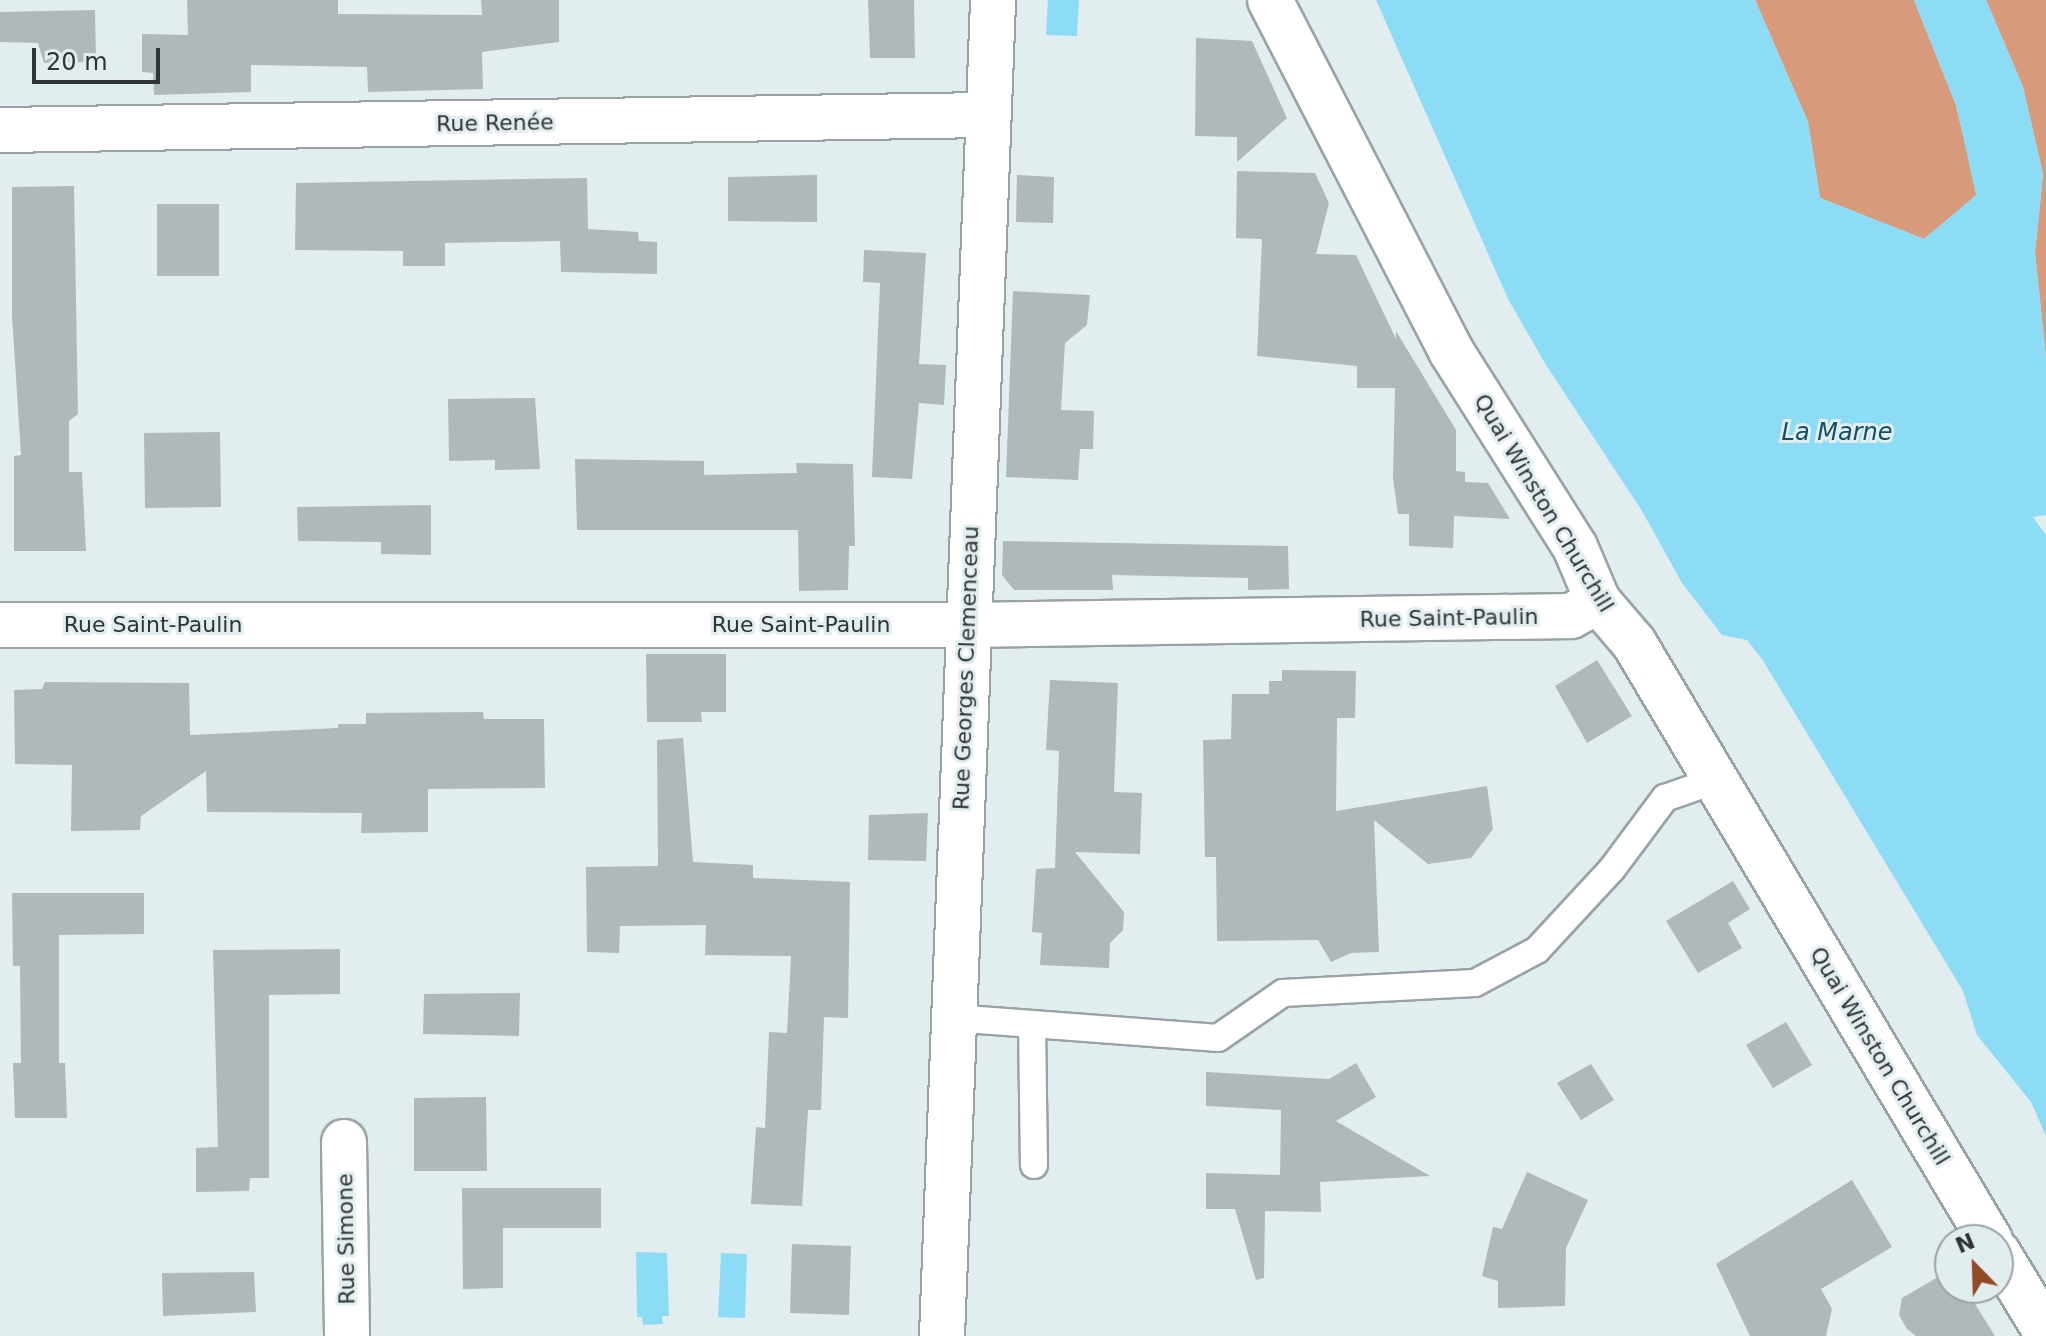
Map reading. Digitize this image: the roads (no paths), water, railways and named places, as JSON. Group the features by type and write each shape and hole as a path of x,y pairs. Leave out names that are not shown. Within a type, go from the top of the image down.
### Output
{"street":[{"name":"Rue Georges Clemenceau","path":"942,1336 993,0"},
{"name":"Quai Winston Churchill","path":"1270,0 1413,283 1575,547 1598,601 1634,643 1980,1224"},
{"name":"Rue Renée","path":"0,130 989,115"},
{"name":"Rue Saint-Paulin","path":"0,625 968,625 1571,616 1598,601"},
{"name":"Rue Simone","path":"344,1142 347,1336"},
{"path":"2014,1279 2046,1332"}],"lane":[{"path":"953,1018 1218,1038 1283,993 1475,983 1537,950 1612,869 1665,798 1716,780"},
{"path":"1032,1024 1034,1165"}],"water":[{"path":"1048,0 1079,0 1077,36 1046,35"},
{"name":"La Marne","path":"1376,0 1755,0 1808,122 1820,198 1924,239 1976,195 1956,105 1914,0 1986,0 2023,87 2043,174 2035,253 2046,358 2046,515 2033,517 2046,535 2046,1136 2031,1102 1977,1035 1963,991 1762,659 1747,640 1722,635 1682,583 1642,511 1546,365 1508,299"},
{"path":"636,1252 667,1253 669,1316 662,1316 663,1324 643,1325 642,1317 637,1317"},
{"path":"721,1253 747,1254 745,1318 718,1317"}]}
